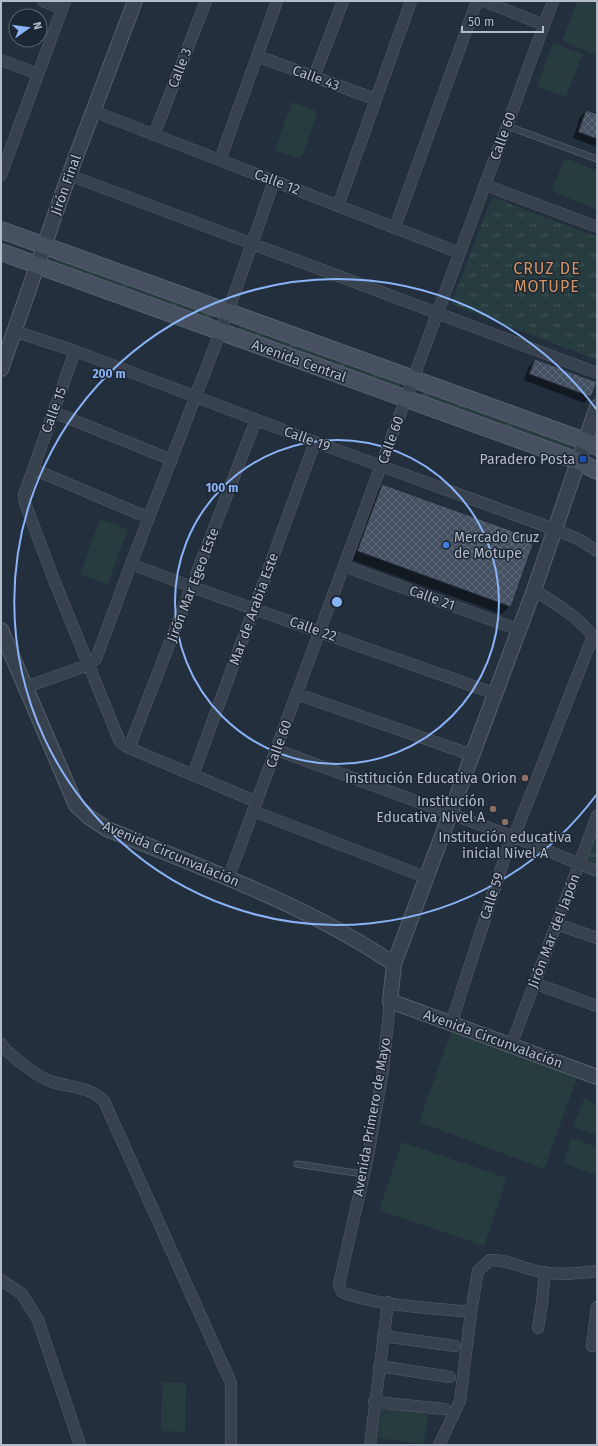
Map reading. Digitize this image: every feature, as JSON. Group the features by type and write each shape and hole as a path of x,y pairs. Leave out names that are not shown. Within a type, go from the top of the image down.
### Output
{"main road":[{"name":"Avenida Central","path":"1,230 591,444"},
{"name":"Avenida Central","path":"1,252 406,400 578,461 597,471"}],"street":[{"path":"1,175 64,5 43,1"},
{"name":"Jirón Final","path":"1,369 69,175 135,1"},
{"name":"Calle 3","path":"154,135 206,1"},
{"path":"220,160 277,1"},
{"path":"314,77 343,1"},
{"path":"338,206 411,1"},
{"path":"395,228 477,1"},
{"path":"484,1 544,25"},
{"name":"Calle 60","path":"228,879 553,1"},
{"name":"Calle 43","path":"257,56 375,99"},
{"path":"1,60 38,74"},
{"name":"Calle 12","path":"93,111 460,253"},
{"path":"69,175 597,373"},
{"path":"26,687 88,665 96,659 148,518 196,398 274,181"},
{"path":"484,185 597,227"},
{"name":"Calle 19","path":"14,331 75,351 196,398 554,529 580,540 597,551"},
{"name":"Calle 15","path":"75,351 32,469 24,495 25,503 88,665 120,742 129,748"},
{"path":"394,964 452,815 472,755 520,630 578,461 591,444 597,407"},
{"path":"53,412 172,460"},
{"name":"Jirón Mar Egeo Este","path":"129,748 256,420"},
{"name":"Mar de Arabia Este","path":"194,775 315,442"},
{"path":"32,469 148,518"},
{"name":"Calle 22","path":"131,564 192,587 496,694"},
{"name":"Calle 21","path":"344,566 520,630"},
{"path":"534,590 568,612 586,627 595,639"},
{"name":"Avenida Circunvalación","path":"1,630 76,805 89,817 107,829 228,879 331,925 394,964"},
{"name":"Calle 59","path":"451,1024 509,844 514,837 595,639"},
{"path":"297,694 472,755"},
{"path":"129,748 194,775 255,806 428,878"},
{"path":"277,750 514,837 579,865 597,871"},
{"name":"Jirón Mar del Japón","path":"511,1046 597,816"},
{"path":"557,924 597,938"},
{"name":"Avenida Primero de Mayo","path":"388,1302 351,1296 342,1292 339,1284 363,1174 383,1070 394,964"},
{"path":"534,983 597,1006"},
{"name":"Avenida Circunvalación","path":"390,1001 597,1077"},
{"path":"1,1044 41,1077 51,1082 81,1087 98,1094 104,1100 231,1383 231,1445"},
{"path":"439,1445 460,1401 471,1312 478,1271 490,1260 501,1259 529,1270 563,1275 597,1272"},
{"path":"538,1328 545,1272"},
{"path":"1,1280 22,1294 38,1320 80,1445"},
{"path":"370,1445 374,1402 388,1302 471,1312"},
{"path":"592,1346 597,1307"},
{"path":"383,1336 455,1346"},
{"path":"379,1366 450,1377"},
{"path":"374,1402 445,1409"}],"lane":[{"path":"507,126 597,158"},
{"path":"297,1164 363,1174"}],"green space":[{"path":"577,1 597,1 597,55 562,41"},
{"path":"553,43 583,54 566,97 537,86"},
{"path":"292,102 318,112 301,159 275,150"},
{"path":"565,158 597,171 597,210 552,191"},
{"path":"492,197 597,237 597,360 451,304"},
{"path":"55,254 214,312 210,323 52,263"},
{"path":"242,322 403,380 397,391 237,332"},
{"path":"423,387 574,442 570,455 419,398"},
{"path":"100,519 128,529 108,584 80,574"},
{"path":"597,823 597,863 584,859"},
{"path":"451,1032 577,1078 544,1169 419,1122"},
{"path":"584,1099 597,1104 597,1136 573,1127"},
{"path":"572,1138 597,1147 597,1176 563,1163"},
{"path":"402,1142 507,1178 484,1246 379,1210"},
{"path":"162,1382 186,1383 185,1432 161,1431"},
{"path":"382,1408 428,1414 424,1444 378,1438"}],"building":[{"path":"586,110 597,114 597,139 578,132"},
{"path":"535,359 597,382 591,397 529,374"},
{"name":"Mercado Cruz de Motupe","path":"382,484 535,539 511,607 357,551"}],"place":[{"name":"Paradero Posta","path":"583,459"},
{"name":"Mercado Cruz de Motupe","path":"446,545"},
{"name":"Institución Educativa Orion","path":"525,778"},
{"name":"Institución Educativa Nivel A","path":"493,809"},
{"name":"Institución educativa inicial Nivel A","path":"505,822"}],"district":[{"name":"CRUZ DE MOTUPE","path":"547,277"}]}
